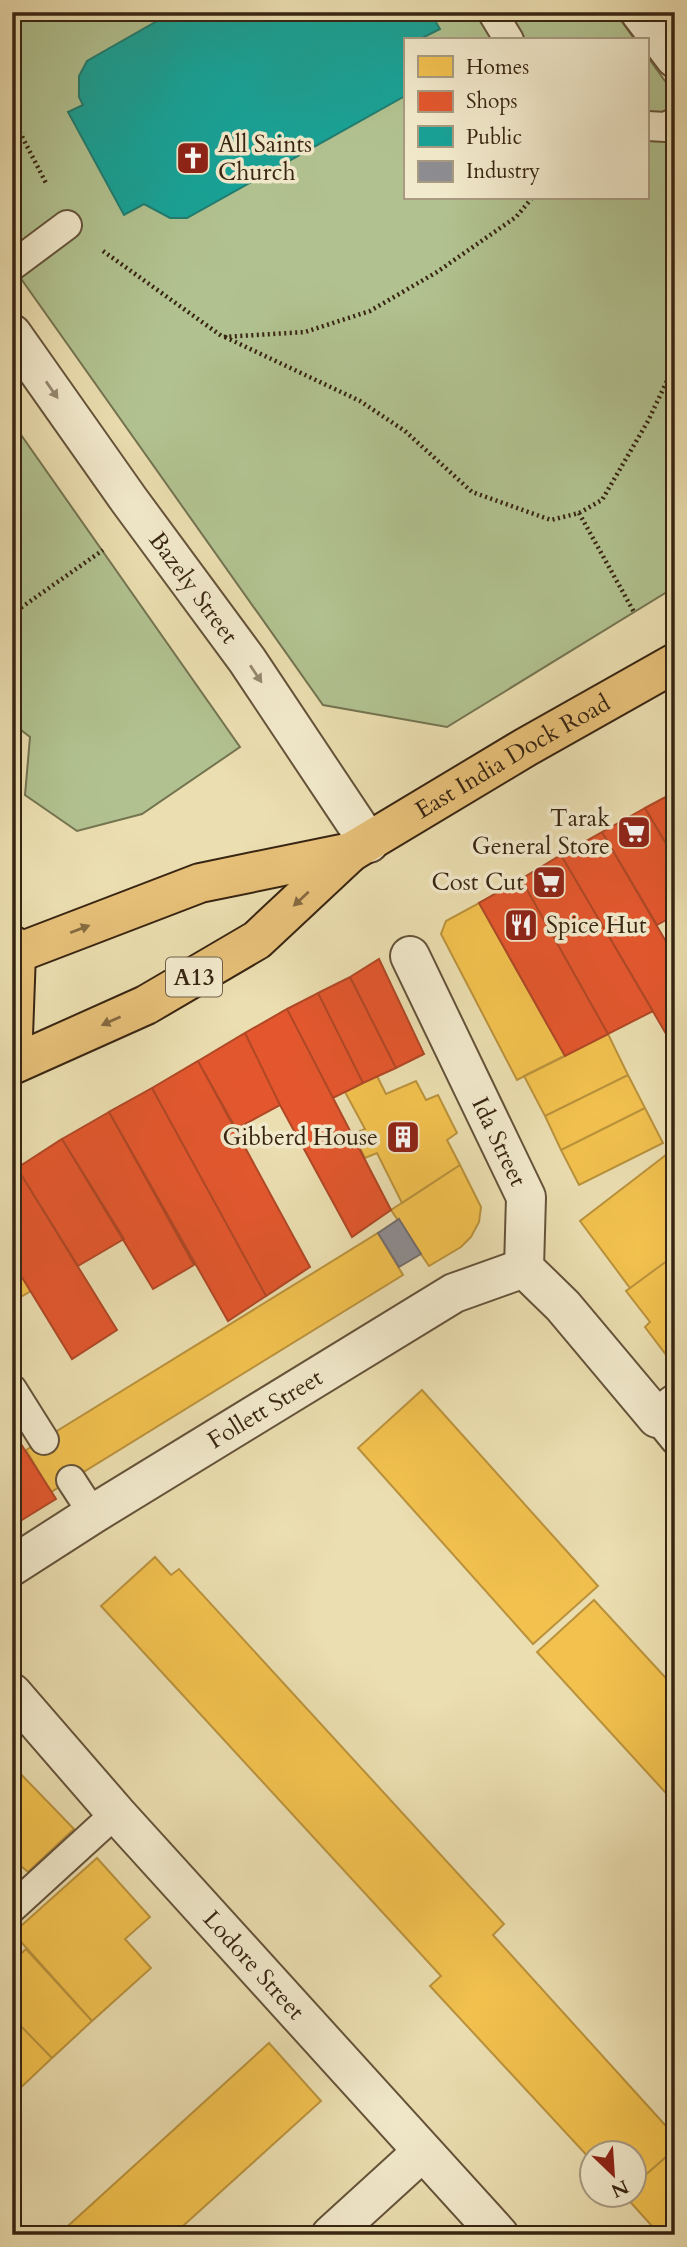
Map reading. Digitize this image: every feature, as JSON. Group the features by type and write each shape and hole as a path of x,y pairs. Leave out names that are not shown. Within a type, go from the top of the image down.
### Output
{"main road":[{"name":"East India Dock Road","path":"12,1064 146,1005 257,940 360,848 526,747 675,663"},
{"name":"East India Dock Road","path":"14,951 200,883 360,848"},
{"path":"12,1064 14,951"}],"street":[{"path":"640,12 675,58"},
{"name":"Bazely Street","path":"12,334 247,660 360,848"},
{"name":"Ida Street","path":"410,956 526,1197 524,1268"},
{"path":"524,1268 669,1421"},
{"name":"Follett Street","path":"12,1566 454,1293 524,1268"},
{"name":"Lodore Street","path":"12,1693 116,1813 499,2235"},
{"path":"331,2235 422,2152"}],"lane":[{"path":"492,12 508,38"},
{"path":"648,126 666,127 675,122"},
{"path":"12,266 67,225"},
{"path":"12,1389 44,1440"},
{"path":"71,1480 93,1514"},
{"path":"12,1908 116,1813"}],"path":[{"path":"12,117 67,225 223,337 359,401 405,431 472,492 551,520 579,513 602,500 648,421 675,364"},
{"path":"223,337 305,332 370,311 438,272 516,217 530,200"},
{"path":"579,513 634,612"},
{"path":"12,614 144,520"}],"green space":[{"name":"All Saints Church","path":"12,12 615,12 634,38 404,38 404,200 648,200 648,57 675,95 675,587 447,727 323,705 12,266"},
{"path":"12,422 240,747 142,814 77,831 25,795 30,737 12,723"}],"building: Homes":[{"path":"479,903 565,1056 517,1080 441,934 446,921"},
{"path":"608,1034 628,1075 545,1116 524,1076"},
{"path":"628,1075 645,1108 561,1150 545,1116"},
{"name":"Gibberd House","path":"377,1076 386,1094 416,1081 426,1100 438,1095 457,1133 447,1140 460,1165 402,1203 377,1153 365,1158 353,1134 365,1129 345,1092"},
{"path":"645,1108 663,1143 579,1185 561,1150"},
{"path":"675,1148 675,1255 630,1288 580,1221"},
{"path":"460,1165 481,1207 479,1222 471,1237 461,1247 429,1266 391,1210"},
{"path":"378,1233 403,1275 51,1492 26,1450"},
{"path":"675,1255 673,1364 645,1327 650,1322 626,1291"},
{"path":"12,1262 31,1291 12,1302"},
{"path":"422,1390 598,1586 533,1644 358,1448"},
{"path":"155,1557 171,1575 179,1569 504,1924 493,1935 675,2136 675,2149 648,2173 648,2138 578,2138 578,2146 430,1986 441,1976 101,1606"},
{"path":"594,1600 675,1688 675,1803 537,1652"},
{"path":"12,1765 74,1829 28,1872 15,1861 12,1864"},
{"path":"97,1858 150,1917 125,1939 151,1968 92,2021 13,1933"},
{"path":"26,1949 92,2021 52,2058 12,2017 12,1962"},
{"path":"12,2017 52,2058 12,2096"},
{"path":"269,2043 321,2101 173,2235 58,2235"},
{"path":"675,2149 675,2235 660,2235 636,2208 648,2208 648,2173"}],"building: Shops":[{"path":"675,792 675,859 645,808"},
{"path":"645,808 675,859 675,915 657,925 602,832"},
{"path":"602,832 675,957 675,1049 561,855"},
{"path":"561,855 653,1011 608,1034 521,879"},
{"path":"521,879 608,1034 565,1056 479,903"},
{"path":"379,959 424,1054 396,1068 350,977"},
{"path":"350,977 396,1068 363,1083 318,993"},
{"path":"318,993 363,1083 333,1098 287,1009"},
{"path":"287,1009 391,1210 352,1237 280,1105 245,1033"},
{"path":"245,1033 280,1105 236,1129 198,1061"},
{"path":"198,1061 310,1267 266,1296 152,1088"},
{"path":"152,1088 266,1296 228,1321 109,1112"},
{"path":"109,1112 194,1265 153,1289 62,1139"},
{"path":"62,1139 124,1239 78,1266 17,1168"},
{"path":"17,1168 117,1330 72,1359 12,1261 12,1171"},
{"path":"12,1430 56,1499 12,1526"}],"building: Public":[{"name":"All Saints Church","path":"173,12 430,12 440,29 422,38 404,38 404,97 187,218 170,218 144,204 124,215 68,112 83,105 79,97 79,76 87,61"}],"building: Industry":[{"path":"399,1219 421,1254 399,1267 378,1233"}],"place":[{"name":"All Saints Church","path":"193,158"},
{"name":"Tarak General Store","path":"634,832"},
{"name":"Cost Cut","path":"549,882"},
{"name":"Spice Hut","path":"521,925"},
{"name":"Gibberd House","path":"403,1137"}]}
